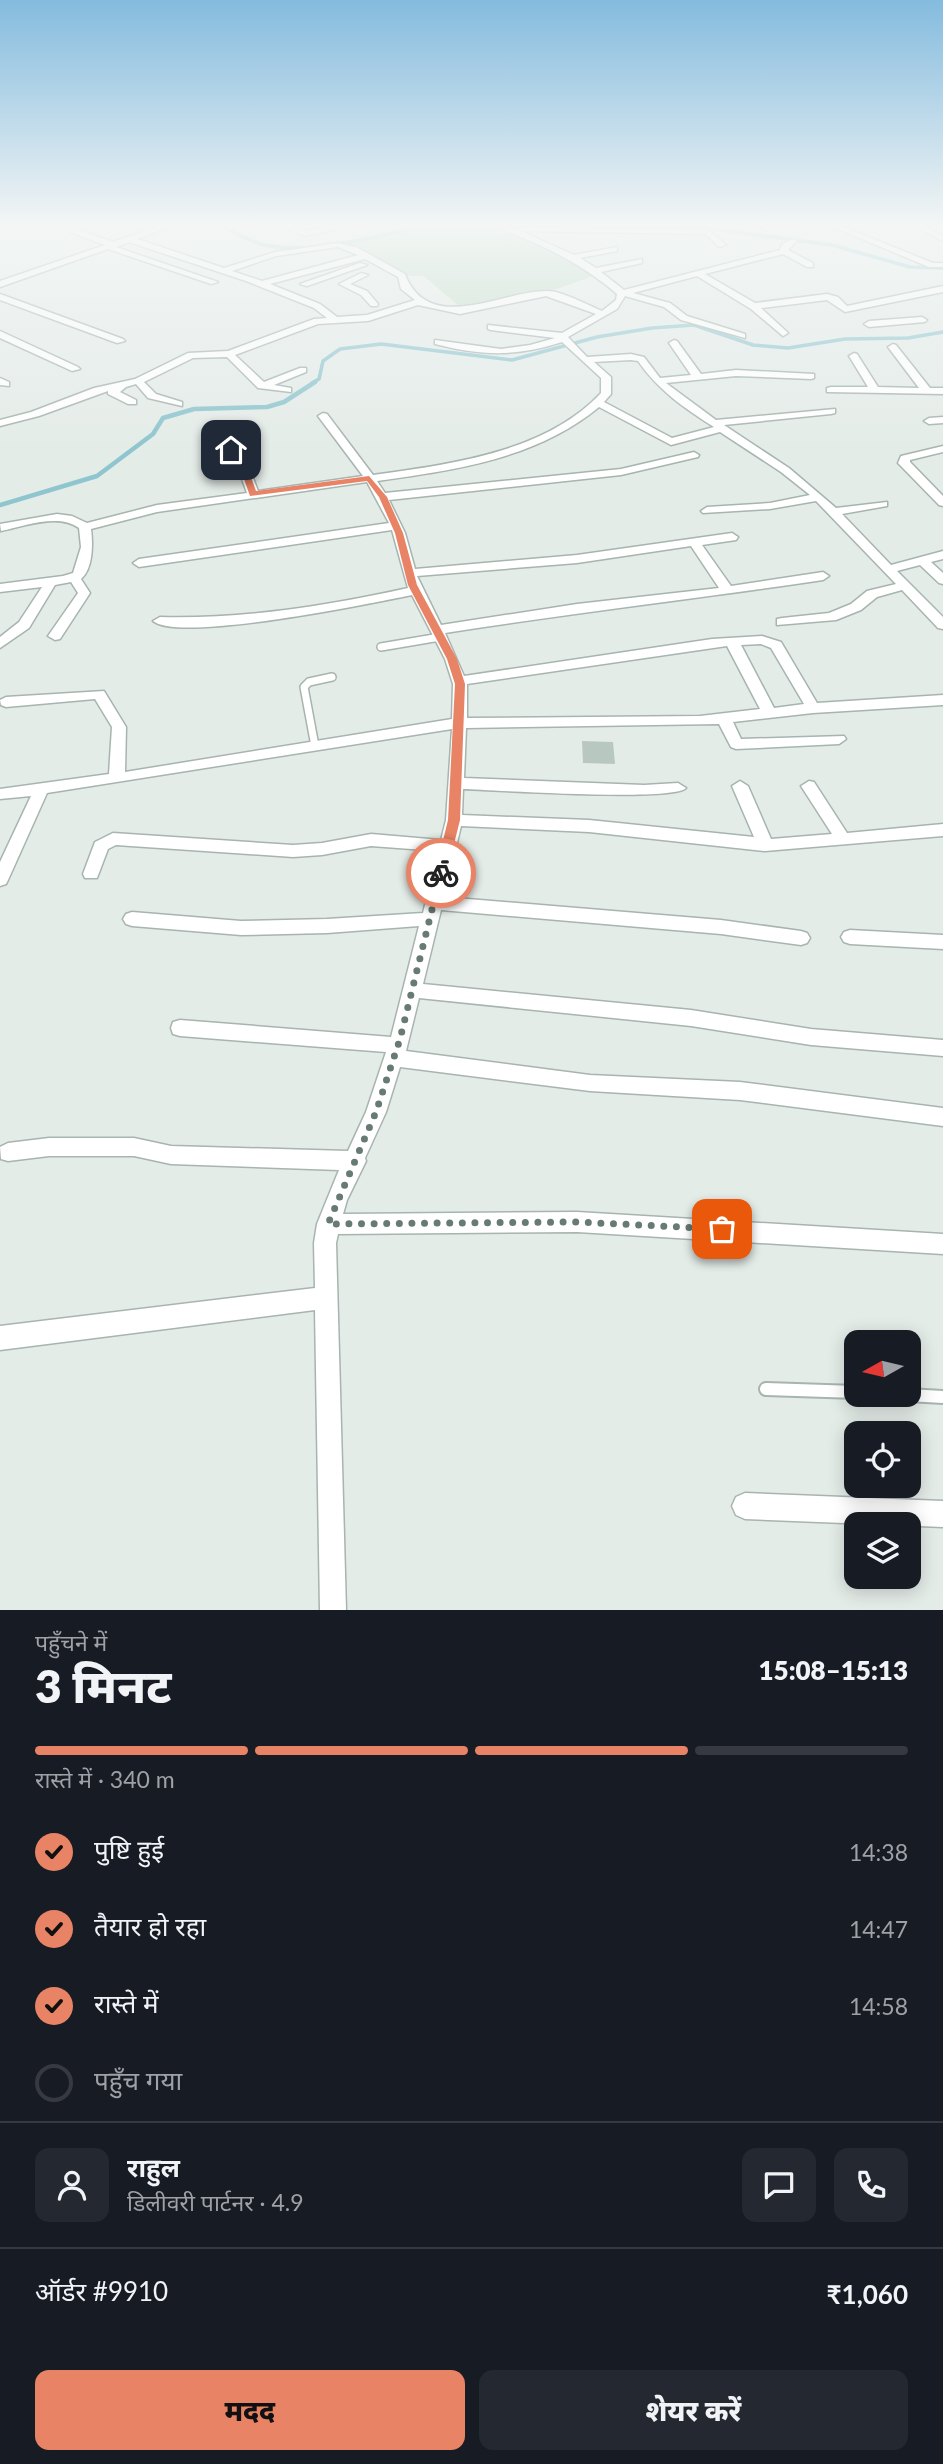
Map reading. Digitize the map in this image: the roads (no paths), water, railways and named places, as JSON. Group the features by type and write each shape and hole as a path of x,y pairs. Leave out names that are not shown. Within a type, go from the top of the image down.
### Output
{"street":[{"path":"6,299 120,341"},
{"path":"299,299 317,306 333,318"},
{"path":"370,299 374,304"},
{"path":"419,299 450,311 516,299"},
{"path":"562,299 603,314"},
{"path":"565,341 568,331 603,314 620,299"},
{"path":"645,299 667,305 684,318 742,336"},
{"path":"743,299 770,318 783,333"},
{"path":"755,306 817,299"},
{"path":"835,299 845,309 892,299"},
{"path":"132,402 112,392 191,355 229,354 317,321 368,318 423,302"},
{"path":"852,307 872,327 922,320"},
{"path":"1,527 58,518 73,519 85,527 157,509 450,467 501,455 544,438 599,403 606,394 606,377 565,341 491,327"},
{"path":"0,334 75,369"},
{"path":"438,342 488,353 536,348 565,341"},
{"path":"674,342 698,377"},
{"path":"893,347 928,392"},
{"path":"229,354 262,386 287,390"},
{"path":"853,356 875,390"},
{"path":"588,360 637,357 657,381 785,470 819,497 943,625"},
{"path":"262,386 303,370"},
{"path":"657,381 736,373 811,376"},
{"path":"134,382 147,393 178,404"},
{"path":"0,423 98,390 134,382"},
{"path":"831,390 943,391"},
{"path":"599,403 671,442 719,426 831,411"},
{"path":"323,416 383,497 396,526 412,581 439,633 459,681 454,820 448,846 412,990 376,1112 336,1200 328,1224 325,1298 333,1610"},
{"path":"0,438 15,420"},
{"path":"929,421 943,421"},
{"path":"209,453 231,450 238,452 253,494"},
{"path":"943,450 905,458 904,463 943,503"},
{"path":"383,497 621,472 694,455"},
{"path":"707,510 771,506 819,497"},
{"path":"833,512 883,504"},
{"path":"138,563 396,526"},
{"path":"0,588 74,578 82,572 87,547 85,527"},
{"path":"160,621 222,623 322,611 412,581 732,537"},
{"path":"695,543 728,591"},
{"path":"889,569 943,555"},
{"path":"923,561 943,580"},
{"path":"439,633 577,608 728,591 823,576"},
{"path":"55,636 84,593 74,578"},
{"path":"0,644 24,625 51,582"},
{"path":"782,622 831,617 856,607 872,594 905,586"},
{"path":"459,681 558,664 762,640 776,645 813,708"},
{"path":"732,642 770,713"},
{"path":"6,702 99,694 119,727 117,777"},
{"path":"0,794 459,723 625,723 724,719 813,708 943,700"},
{"path":"724,719 736,744 839,739"},
{"path":"456,783 644,790 678,788"},
{"path":"740,786 765,845"},
{"path":"809,786 844,839"},
{"path":"0,880 42,788"},
{"path":"454,820 589,827 765,845 943,830"},
{"path":"91,874 101,846 113,839 293,851 371,840 448,846"},
{"path":"132,919 241,928 327,926 432,911 722,927 801,937"},
{"path":"850,937 943,942"},
{"path":"412,990 691,1018 811,1037 943,1048"},
{"path":"180,1028 395,1052 590,1083 740,1091 943,1117"},
{"path":"8,1152 49,1147 122,1147 170,1155 356,1161"},
{"path":"328,1224 577,1222 943,1244"},
{"path":"0,1338 325,1298"},
{"path":"745,1506 943,1514"}],"lane":[{"path":"381,647 439,633"},
{"path":"315,746 304,687 309,682 332,677"},
{"path":"766,1389 844,1392"},
{"path":"921,1396 943,1397"}],"waterway":[{"path":"312,383 319,379 323,361 340,349 381,344 512,360 597,337 652,328 694,325 753,345 788,348 845,339 908,338 943,332"},
{"path":"0,505 97,476 153,434 163,418 194,409 267,407 284,402 315,382"}]}
